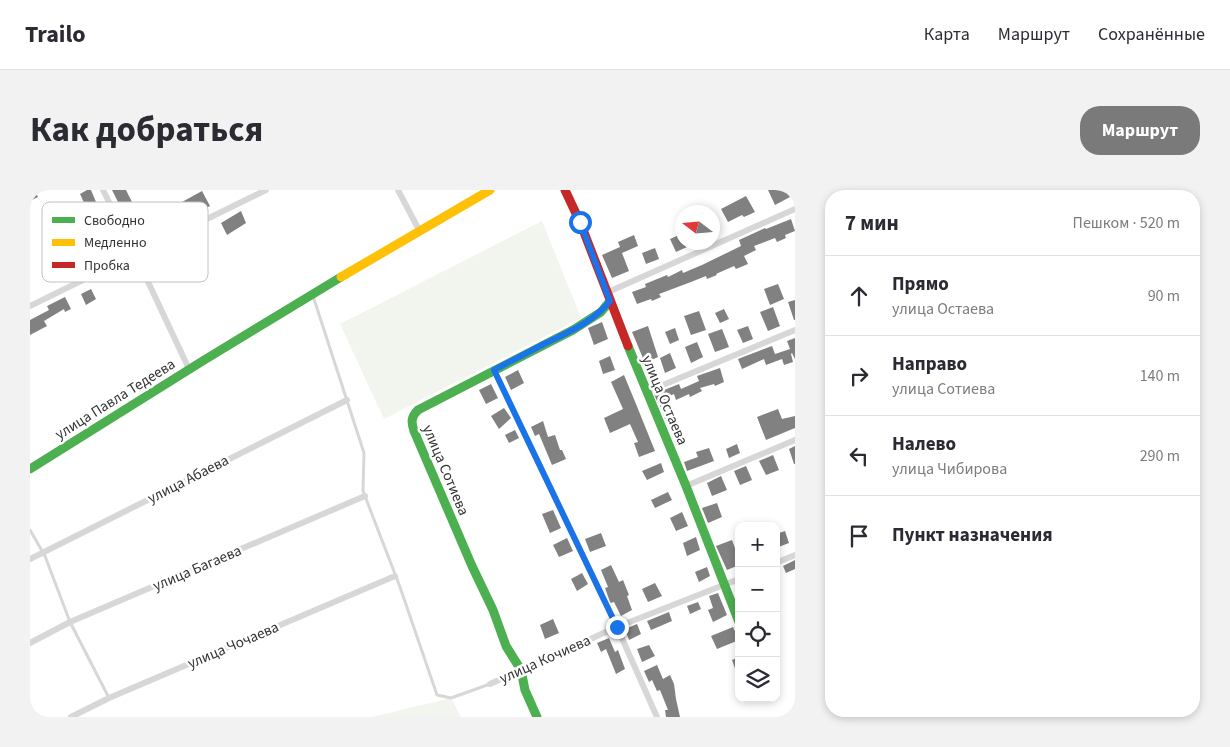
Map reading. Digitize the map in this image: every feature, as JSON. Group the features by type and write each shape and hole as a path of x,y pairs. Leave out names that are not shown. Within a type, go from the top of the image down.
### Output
{"street":[{"path":"103,190 109,202"},
{"path":"208,218 266,190"},
{"path":"398,190 419,230"},
{"name":"улица Павла Тедеева","path":"30,469 312,293 490,190"},
{"name":"улица Остаева","path":"565,190 580,222 608,297 686,486 735,612"},
{"path":"608,297 795,209"},
{"path":"30,306 78,282"},
{"path":"148,282 189,369"},
{"name":"улица Сотиева","path":"537,717 525,690 521,670 506,646 493,610 411,424 413,415 418,410 590,320 601,312 608,297"},
{"path":"646,392 795,330"},
{"path":"494,370 617,627 657,717"},
{"name":"улица Абаева","path":"30,559 347,400"},
{"path":"686,486 795,440"},
{"name":"улица Багаева","path":"30,643 70,622 365,496"},
{"path":"780,561 795,555"},
{"name":"улица Чочаева","path":"72,717 109,698 395,576"},
{"name":"улица Кочиева","path":"490,684 617,627 735,581"}],"lane":[{"path":"312,293 364,453 363,491 437,695 451,698 490,684"},
{"path":"30,530 43,552 70,622 109,698"}],"shaded area":[{"path":"542,221 581,318 384,419 340,324"},
{"path":"451,698 461,717 372,717"}],"building":[{"path":"30,190 35,190 38,197 30,201"},
{"path":"91,190 96,202 84,202 80,194"},
{"path":"112,190 126,190 132,202 118,202"},
{"path":"768,190 786,190 790,197 775,205"},
{"path":"202,191 208,202 182,202"},
{"path":"746,196 755,212 744,217 742,215 728,222 721,209"},
{"path":"241,211 246,223 227,235 221,223"},
{"path":"791,219 795,231 785,235 786,238 777,242 775,238 754,246 756,250 744,256 748,264 736,269 734,266 707,279 706,276 659,294 661,297 652,301 651,299 637,304 632,292 646,287 645,284 667,275 668,277 682,270 683,273 702,265 741,246 739,240"},
{"path":"634,235 638,246 622,253 629,271 612,278 602,255 620,247 618,242"},
{"path":"675,237 675,250 670,239"},
{"path":"655,248 659,259 646,264 642,253"},
{"path":"778,284 784,299 770,305 764,289"},
{"path":"91,289 96,299 86,305 81,294"},
{"path":"65,297 71,309 65,312 64,309 44,321 47,326 30,335 30,320 49,310 47,306"},
{"path":"795,300 795,320 794,320 788,302"},
{"path":"773,307 780,326 768,331 760,312"},
{"path":"724,309 729,319 720,323 715,313"},
{"path":"699,311 706,330 691,335 684,316"},
{"path":"602,322 608,339 594,345 588,328"},
{"path":"648,326 658,357 645,363 632,332"},
{"path":"748,326 753,339 743,343 737,330"},
{"path":"675,328 679,340 670,344 665,332"},
{"path":"722,329 729,347 715,352 708,334"},
{"path":"795,338 795,359 791,354 793,362 784,365 782,359 766,365 764,359 742,369 738,359 772,346 775,354 790,349 787,341"},
{"path":"697,342 703,357 691,363 685,347"},
{"path":"670,353 676,368 665,373 660,358"},
{"path":"610,356 615,370 603,374 599,361"},
{"path":"720,368 724,382 715,386 714,384 700,388 702,391 690,397 689,394 676,400 674,394 665,398 673,416 665,419 654,394 679,384 681,389 699,381 697,376"},
{"path":"518,370 524,383 511,390 505,377"},
{"path":"624,375 655,451 639,457 634,443 638,442 630,424 610,433 604,418 623,409 611,382"},
{"path":"491,384 498,398 486,404 479,390"},
{"path":"504,408 511,418 499,429 491,416"},
{"path":"778,409 782,419 795,416 795,428 766,440 757,417"},
{"path":"543,421 548,437 555,435 560,450 562,450 566,459 552,465 539,434 535,436 531,427"},
{"path":"515,430 519,438 509,443 505,435"},
{"path":"737,444 740,453 729,458 726,449"},
{"path":"795,446 795,464 794,464 789,449"},
{"path":"709,448 714,461 687,471 684,462 698,457 696,452"},
{"path":"773,455 779,470 766,475 759,461"},
{"path":"661,463 664,472 647,480 642,471"},
{"path":"746,466 752,480 740,485 734,471"},
{"path":"721,476 727,490 712,496 707,483"},
{"path":"668,492 672,500 655,508 651,500"},
{"path":"717,503 722,517 708,523 702,508"},
{"path":"553,510 561,528 550,533 542,514"},
{"path":"682,512 688,526 676,531 670,518"},
{"path":"785,531 789,543 780,546 780,533"},
{"path":"601,533 606,546 590,552 585,539"},
{"path":"696,537 700,550 687,556 683,543"},
{"path":"567,538 573,551 559,557 553,545"},
{"path":"732,540 735,548 735,567 727,570 716,546"},
{"path":"795,560 795,569 786,573 783,566"},
{"path":"611,565 619,582 623,580 632,610 621,616 614,602 610,602 605,588 608,587 601,570"},
{"path":"707,567 710,576 699,582 695,572"},
{"path":"582,573 588,584 577,591 571,579"},
{"path":"655,583 662,596 648,602 642,589"},
{"path":"718,593 727,615 713,622 708,610 713,608 709,596"},
{"path":"698,602 701,609 690,614 687,606"},
{"path":"669,612 672,621 651,630 647,621"},
{"path":"553,619 559,633 545,639 540,625"},
{"path":"637,624 641,634 629,640 625,629"},
{"path":"733,627 735,642 717,649 711,636"},
{"path":"609,638 615,652 618,650 625,669 616,674 606,649 601,652 597,643"},
{"path":"649,645 655,656 642,662 637,649"},
{"path":"657,665 663,679 670,675 674,684 680,717 666,717 665,710 668,710 660,690 657,691 652,680 649,682 644,671"}],"traffic: fast":[{"path":"30,469 341,277"},
{"path":"537,717 525,690 521,670 506,646 493,610 414,431 412,420 418,410 573,330 601,312 610,301"},
{"path":"628,346 686,486 735,612"}],"traffic: slow":[{"path":"341,277 490,190"}],"traffic: jam":[{"path":"565,190 580,222 628,346"}],"route":[{"path":"580,222 610,301 601,312 590,320 494,370 617,627"}]}
